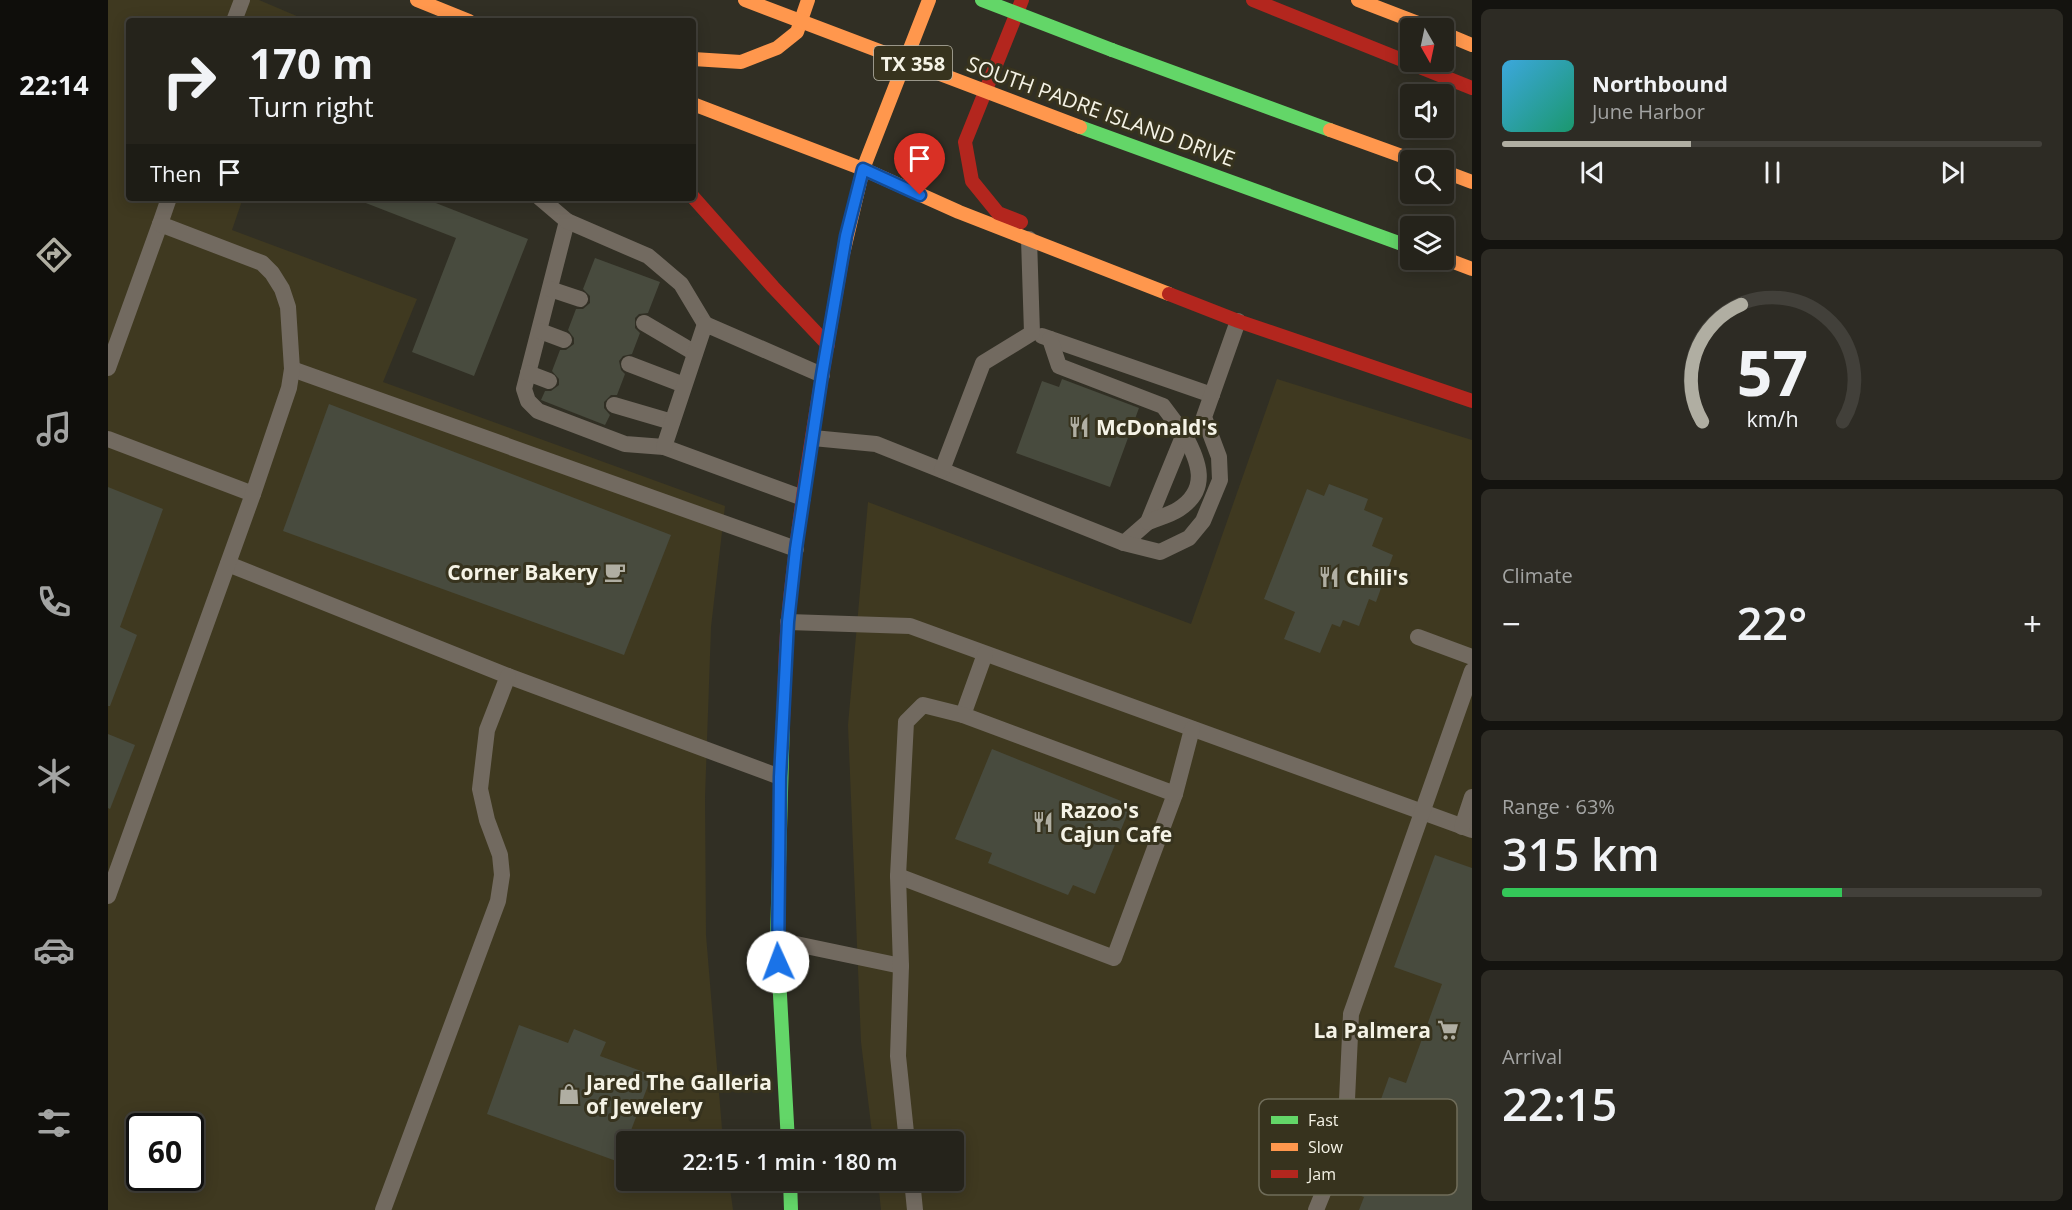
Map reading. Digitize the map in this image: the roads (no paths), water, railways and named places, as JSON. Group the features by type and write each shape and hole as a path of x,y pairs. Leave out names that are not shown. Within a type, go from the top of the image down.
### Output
{"main road":[{"path":"417,0 462,18"},
{"name":"SOUTH PADRE ISLAND DRIVE","path":"745,0 1080,127 1400,242"},
{"path":"696,59 741,62 777,48 797,32 808,0"},
{"path":"787,1131 777,940 780,777 788,622 796,549 846,236 863,169 929,0"},
{"path":"982,0 1400,155"},
{"path":"1022,0 965,142 972,181 998,213 1053,234"},
{"path":"1253,0 1472,88"},
{"path":"1358,0 1405,18"},
{"path":"1454,37 1468,43"},
{"path":"696,105 863,169 959,212 1238,321 1472,401"},
{"path":"1454,175 1472,182"},
{"path":"696,200 828,345"},
{"path":"1454,262 1472,269"},
{"path":"1221,297 1238,321"},
{"path":"790,1191 791,1210"}],"lane":[{"path":"235,18 242,0"},
{"path":"1468,43 1472,25"},
{"path":"108,368 168,201"},
{"path":"544,201 567,221 648,256 681,284 705,324 822,375"},
{"path":"567,221 524,389 528,401 538,411 625,444 664,447 803,498"},
{"path":"108,896 253,494 289,388 292,369 288,307 282,289 272,273 262,263 160,224"},
{"path":"1029,239 1032,333"},
{"path":"550,288 580,299"},
{"path":"813,438 876,444 1124,543 1160,552 1189,538 1203,521 1220,480 1220,457 1203,417 1238,321"},
{"path":"644,323 695,353"},
{"path":"664,447 705,324"},
{"path":"540,331 564,340"},
{"path":"942,470 983,363 1032,333 1212,395"},
{"path":"1050,339 1059,366 1162,406 1185,434 1196,456 1199,480 1194,496 1178,510 1148,522 1124,543"},
{"path":"628,364 684,385"},
{"path":"292,369 796,549"},
{"path":"528,374 549,381"},
{"path":"614,405 672,422"},
{"path":"1148,522 1185,434"},
{"path":"108,439 253,494"},
{"path":"228,564 508,676 780,777"},
{"path":"788,622 910,627 1467,828 1472,797"},
{"path":"1418,637 1472,657"},
{"path":"963,715 985,654"},
{"path":"1347,1099 1351,1014 1472,671"},
{"path":"383,1210 498,901 502,875 500,855 487,820 480,789 486,730 508,676"},
{"path":"906,1131 898,1056 901,966 898,876 906,722 923,705 963,715 1175,794"},
{"path":"898,876 1114,958 1175,794 1192,729"},
{"path":"777,940 901,966"},
{"path":"913,1191 915,1210"},
{"path":"1316,1210 1322,1195"}],"place":[{"name":"McDonald's","path":"1079,427"},
{"name":"Corner Bakery","path":"615,572"},
{"name":"Chili's","path":"1329,577"},
{"name":"Razoo's Cajun Cafe","path":"1043,822"},
{"name":"La Palmera","path":"1448,1030"},
{"name":"Jared The Galleria of Jewelery","path":"569,1094"}]}
